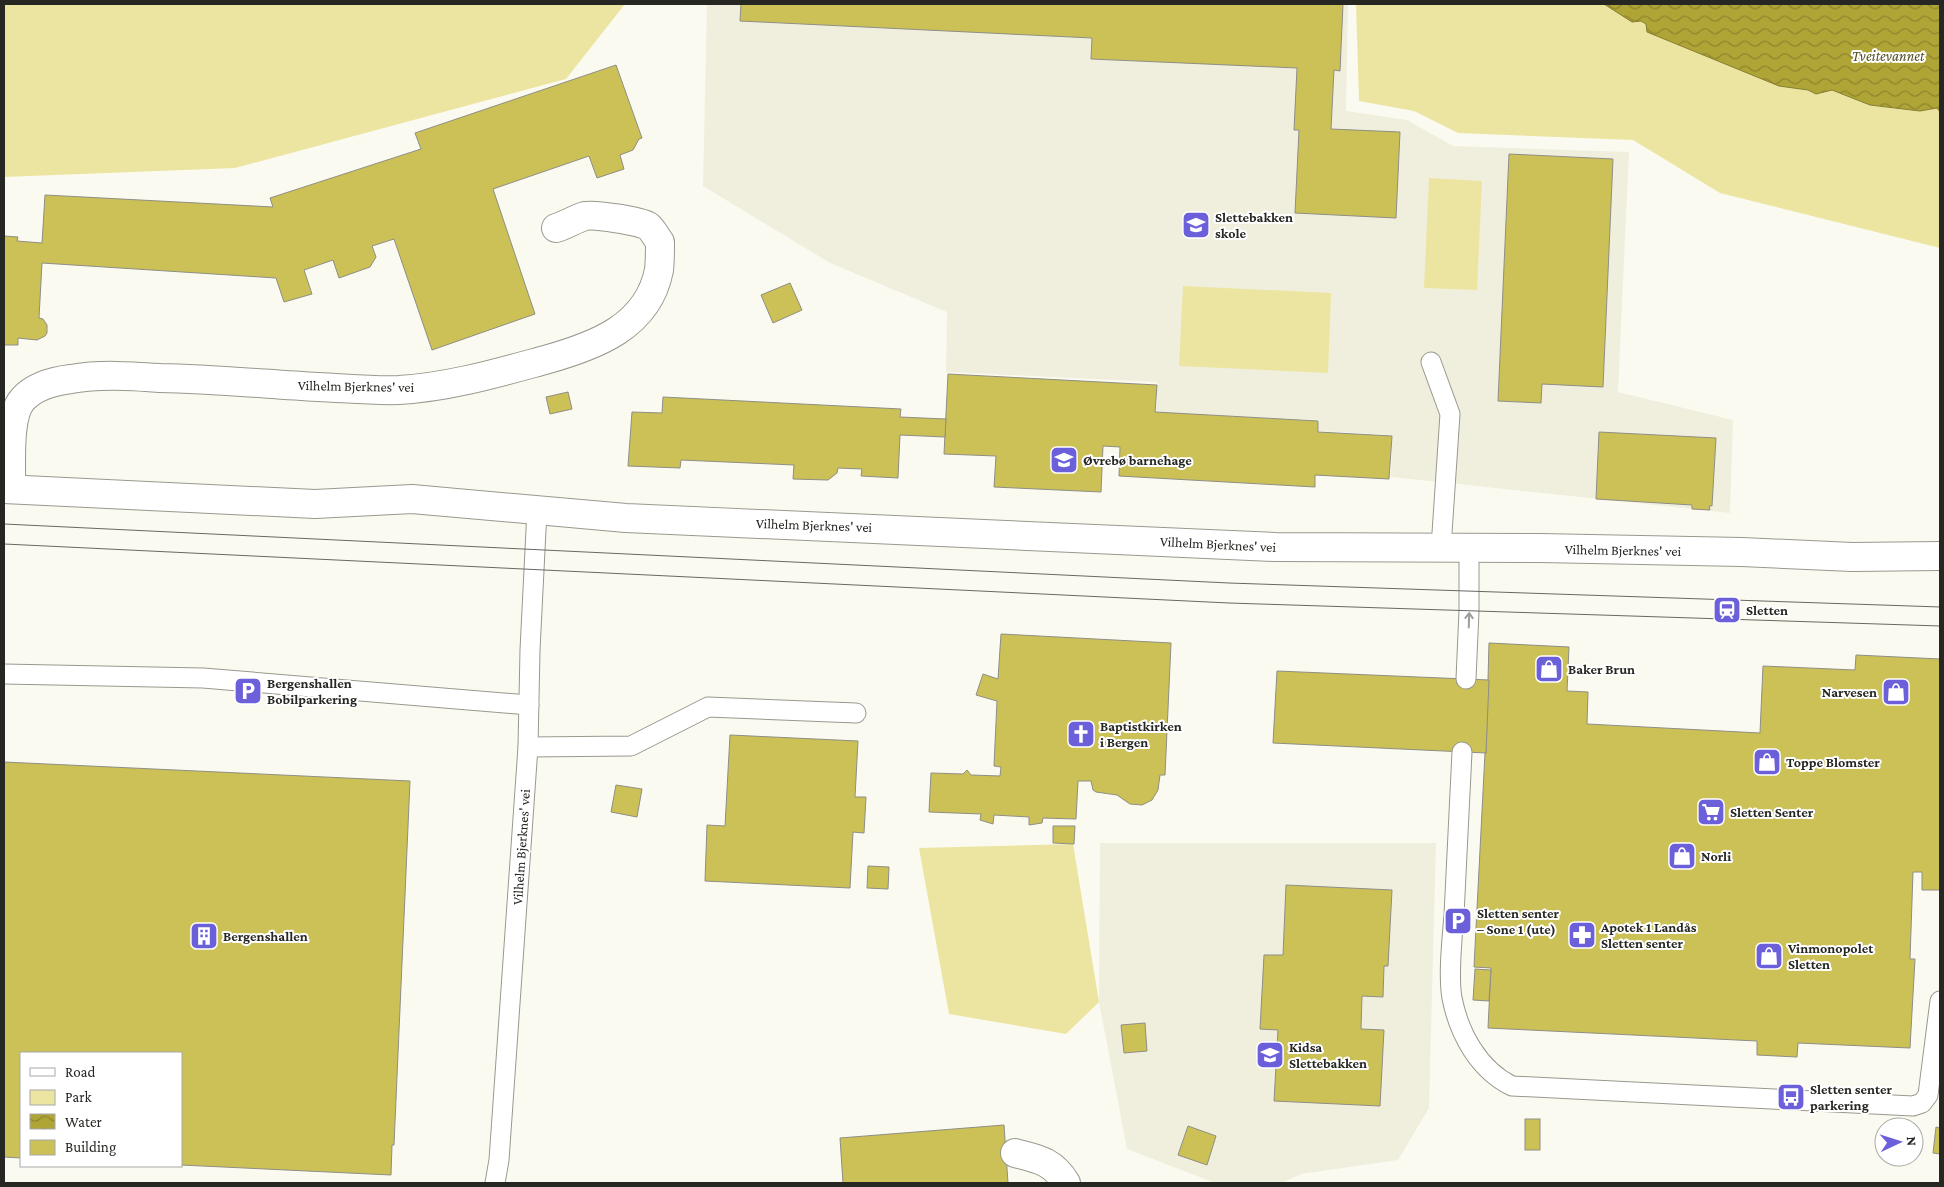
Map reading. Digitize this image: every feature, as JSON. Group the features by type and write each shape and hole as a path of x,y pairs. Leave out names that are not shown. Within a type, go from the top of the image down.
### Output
{"main road":[{"name":"Vilhelm Bjerknes' vei","path":"556,228 572,220 604,215 623,221 637,222 649,227 660,242 659,270 651,294 641,311 624,328 571,352 514,369 448,384 398,390 93,376 52,383 34,389 21,400 13,422 8,489 315,504 412,499 636,518 1275,547 1742,552 1852,557 1940,556"},
{"name":"Vilhelm Bjerknes' vei","path":"1900,556 1940,545"},
{"path":"1015,1153 1046,1161 1061,1173 1066,1183"}],"lane":[{"path":"1432,362 1450,414 1441,548"},
{"name":"Vilhelm Bjerknes' vei","path":"495,1183 499,1160 528,747 537,510"},
{"path":"1466,674 1469,548"},
{"path":"4,674 203,678 529,705"},
{"path":"528,747 631,746 708,707 856,713"},
{"path":"1462,752 1452,958 1452,998 1460,1024 1472,1051 1500,1081 1512,1086 1913,1106 1922,1103 1928,1095 1940,1001"}],"shaded area":[{"name":"Slettebakken skole","path":"707,4 1348,4 1346,111 1407,120 1453,146 1629,152 1618,392 1733,420 1730,513 1391,477 1392,435 1319,431 1319,420 1156,413 1157,382 946,372 947,312 830,263 703,186"},
{"name":"Kidsa Slettebakken","path":"1100,843 1436,843 1429,1108 1398,1160 1301,1174 1282,1183 1215,1183 1127,1149 1099,1002"}],"green space":[{"path":"4,4 625,4 566,79 235,168 4,177"},
{"path":"1356,4 1940,4 1940,248 1720,193 1633,140 1458,133 1414,111 1359,101"},
{"path":"1429,178 1482,181 1477,290 1424,288"},
{"path":"1183,286 1331,293 1328,373 1179,366"},
{"path":"1073,844 1099,1002 1066,1034 949,1014 919,848"}],"water":[{"name":"Tveitevannet","path":"1604,4 1940,4 1940,112 1937,108 1920,111 1870,105 1832,90 1816,94 1808,90 1779,86 1647,32 1646,24 1641,21 1632,22"}],"building":[{"path":"741,4 1343,4 1340,71 1334,70 1331,129 1400,132 1396,218 1295,213 1299,130 1294,130 1297,68 1091,59 1092,38 740,21"},
{"path":"616,65 642,138 639,139 633,150 620,155 624,169 597,178 589,156 493,189 535,314 432,350 394,239 372,246 376,257 370,267 339,278 333,260 304,270 312,294 284,302 276,278 42,263 39,318 43,319 47,325 47,333 37,340 18,338 18,345 4,345 4,236 18,237 17,241 42,243 45,195 273,207 270,198 421,149 415,133"},
{"path":"1509,154 1613,159 1603,387 1542,384 1541,403 1498,401"},
{"path":"790,283 802,310 773,323 761,295"},
{"path":"948,374 1157,385 1155,412 1318,421 1318,432 1392,436 1389,479 1315,475 1315,487 1119,476 1120,447 1103,446 1101,492 994,487 996,456 944,454"},
{"path":"568,392 572,409 550,414 546,397"},
{"path":"663,397 901,409 900,417 946,419 945,437 900,435 898,478 861,476 862,469 838,468 837,473 828,480 793,479 794,465 681,460 680,468 628,466 632,412 662,413"},
{"path":"1599,432 1716,438 1712,506 1709,506 1710,510 1692,509 1692,505 1596,499"},
{"name":"Baptistkirken i Bergen","path":"1001,634 1171,643 1165,775 1160,775 1158,790 1152,800 1142,805 1130,804 1117,795 1096,792 1093,790 1091,781 1078,781 1076,819 1043,818 1042,823 1029,825 1029,817 994,815 993,824 980,820 981,814 929,812 931,773 963,774 967,770 971,775 1000,776 1001,767 994,766 997,701 976,695 983,674 998,679"},
{"name":"Sletten Senter","path":"1489,643 1569,647 1567,691 1588,692 1587,724 1760,733 1763,666 1855,670 1856,655 1940,659 1940,890 1922,890 1922,872 1913,872 1910,959 1915,959 1910,1048 1798,1043 1797,1057 1757,1055 1757,1041 1488,1028 1491,968 1474,967 1486,753"},
{"path":"1277,671 1489,680 1486,753 1273,743"},
{"path":"730,735 858,741 855,797 866,797 864,833 853,832 850,888 705,881 707,825 725,826"},
{"name":"Bergenshallen","path":"4,762 410,781 394,1145 392,1145 391,1175 182,1165 182,1052 20,1052 20,1158 4,1157"},
{"path":"616,785 642,789 637,817 611,812"},
{"path":"1053,826 1075,826 1074,844 1053,843"},
{"path":"868,866 889,867 888,889 867,888"},
{"path":"1286,885 1392,890 1388,966 1384,966 1383,997 1362,996 1361,1029 1384,1030 1380,1106 1274,1101 1278,1030 1260,1029 1264,955 1283,955"},
{"path":"1475,969 1491,970 1489,1001 1473,1000"},
{"path":"1145,1023 1147,1051 1124,1053 1121,1025"},
{"path":"1525,1119 1540,1119 1540,1150 1525,1150"},
{"path":"1004,1125 1008,1183 843,1183 840,1138"},
{"path":"1188,1126 1216,1136 1207,1165 1178,1155"},
{"path":"1936,1127 1940,1128 1940,1154 1933,1153"}],"tram line":[{"path":"4,524 1229,583 1940,607"},
{"path":"4,544 1229,603 1940,626"}],"place":[{"name":"Slettebakken skole","path":"1196,225"},
{"name":"Øvrebø barnehage","path":"1064,460"},
{"name":"Sletten","path":"1727,610"},
{"name":"Baker Brun","path":"1549,669"},
{"name":"Bergenshallen Bobilparkering","path":"248,691"},
{"name":"Narvesen","path":"1896,692"},
{"name":"Baptistkirken i Bergen","path":"1081,734"},
{"name":"Toppe Blomster","path":"1767,762"},
{"name":"Sletten Senter","path":"1711,812"},
{"name":"Norli","path":"1682,856"},
{"name":"Sletten senter – Sone 1 (ute)","path":"1458,921"},
{"name":"Apotek 1 Landås Sletten senter","path":"1582,935"},
{"name":"Bergenshallen","path":"204,936"},
{"name":"Vinmonopolet Sletten","path":"1769,956"},
{"name":"Kidsa Slettebakken","path":"1270,1055"},
{"name":"Sletten senter parkering","path":"1791,1097"}]}
